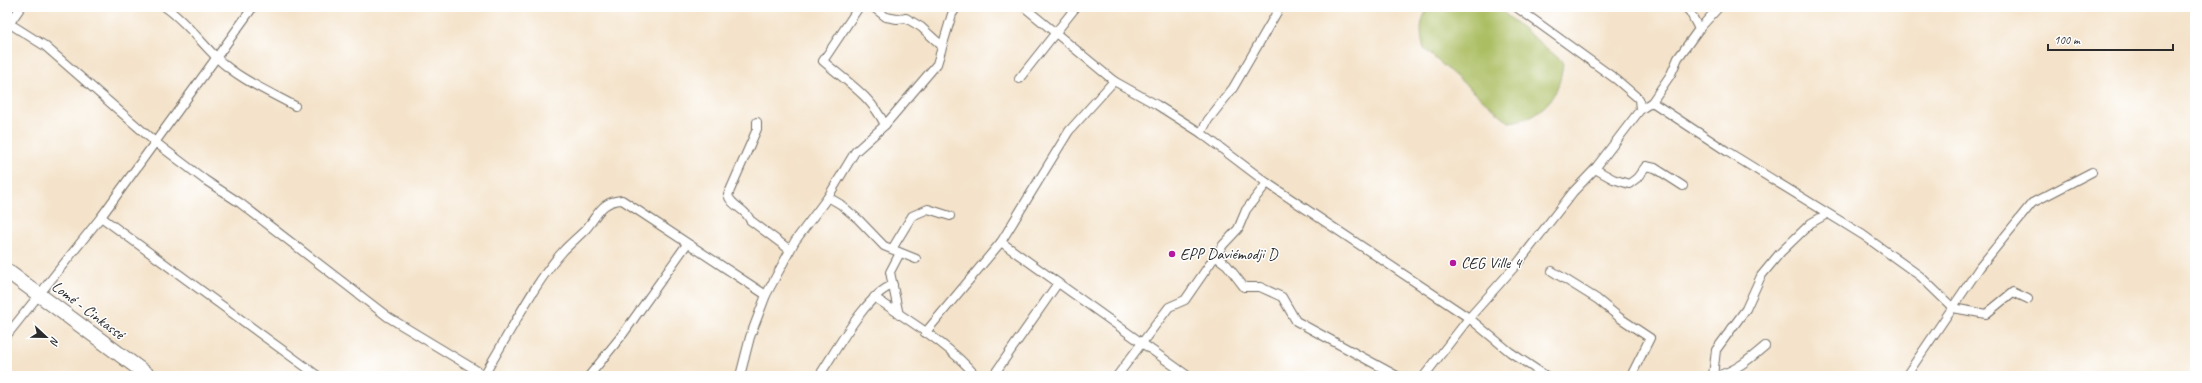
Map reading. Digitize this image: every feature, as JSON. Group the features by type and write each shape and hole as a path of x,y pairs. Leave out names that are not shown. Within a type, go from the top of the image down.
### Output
{"highway":[{"name":"Lomé - Cinkassé","path":"7,271 149,376"}],"street":[{"path":"21,7 8,24 45,46 155,142 204,180 240,203 388,317 484,376 535,291 563,251 587,227 601,209 611,201 622,200 766,295"},
{"path":"165,7 194,33 216,57 248,80 295,106"},
{"path":"7,335 101,217 253,7"},
{"path":"859,7 824,61 863,94 877,110 885,125"},
{"path":"873,7 886,17 897,19 906,18 922,27 942,46"},
{"path":"740,376 750,337 766,295 790,250 828,197 855,152 885,125 937,64 942,46 957,7"},
{"path":"1024,7 1114,81 1157,104 1201,133 1267,183 1469,318 1510,352 1546,376"},
{"path":"1019,79 1076,7"},
{"path":"1201,133 1208,120 1233,88 1280,7"},
{"path":"1516,7 1617,80 1639,99 1640,110"},
{"path":"1685,7 1690,12 1699,29"},
{"path":"1424,376 1469,318 1517,264 1573,192 1595,169 1640,110 1652,102 1671,74 1678,58 1699,29 1719,7"},
{"path":"925,333 1001,242 1069,131 1114,81"},
{"path":"1652,102 1827,214 1863,234 1920,276 1953,308 1986,314 2013,292 2028,299"},
{"path":"757,122 757,129 745,153 728,195 729,199 748,215 750,220 790,250"},
{"path":"1595,169 1612,179 1629,184 1637,178 1646,166 1655,168 1683,186"},
{"path":"1906,376 1980,267 2032,203 2092,172"},
{"path":"1117,376 1170,308 1185,300 1214,256 1238,229 1246,210 1267,183"},
{"path":"828,197 840,204 859,220 884,246 916,259"},
{"path":"892,249 912,216 928,209 950,216"},
{"path":"1766,346 1743,364 1730,371 1714,376 1716,350 1746,309 1761,276 1780,254 1811,223 1827,214"},
{"path":"101,217 318,376"},
{"path":"1001,242 1188,376"},
{"path":"589,376 622,334 687,244"},
{"path":"899,315 890,272 900,253"},
{"path":"1214,256 1227,265 1244,287 1260,287 1282,297 1290,308 1296,321 1397,376"},
{"path":"1552,271 1596,299 1620,318 1650,338 1631,376"},
{"path":"993,376 1058,283"},
{"path":"819,376 855,321 874,297 884,288 893,285"},
{"path":"874,297 967,365 976,376"}],"green space":[{"path":"1429,7 1497,7 1563,62 1558,85 1554,95 1548,103 1531,116 1521,120 1509,122 1424,49 1421,28 1423,17"}],"place":[{"name":"EPP Daviémodji D","path":"1172,254"},
{"name":"CEG Ville 4","path":"1453,263"}]}
